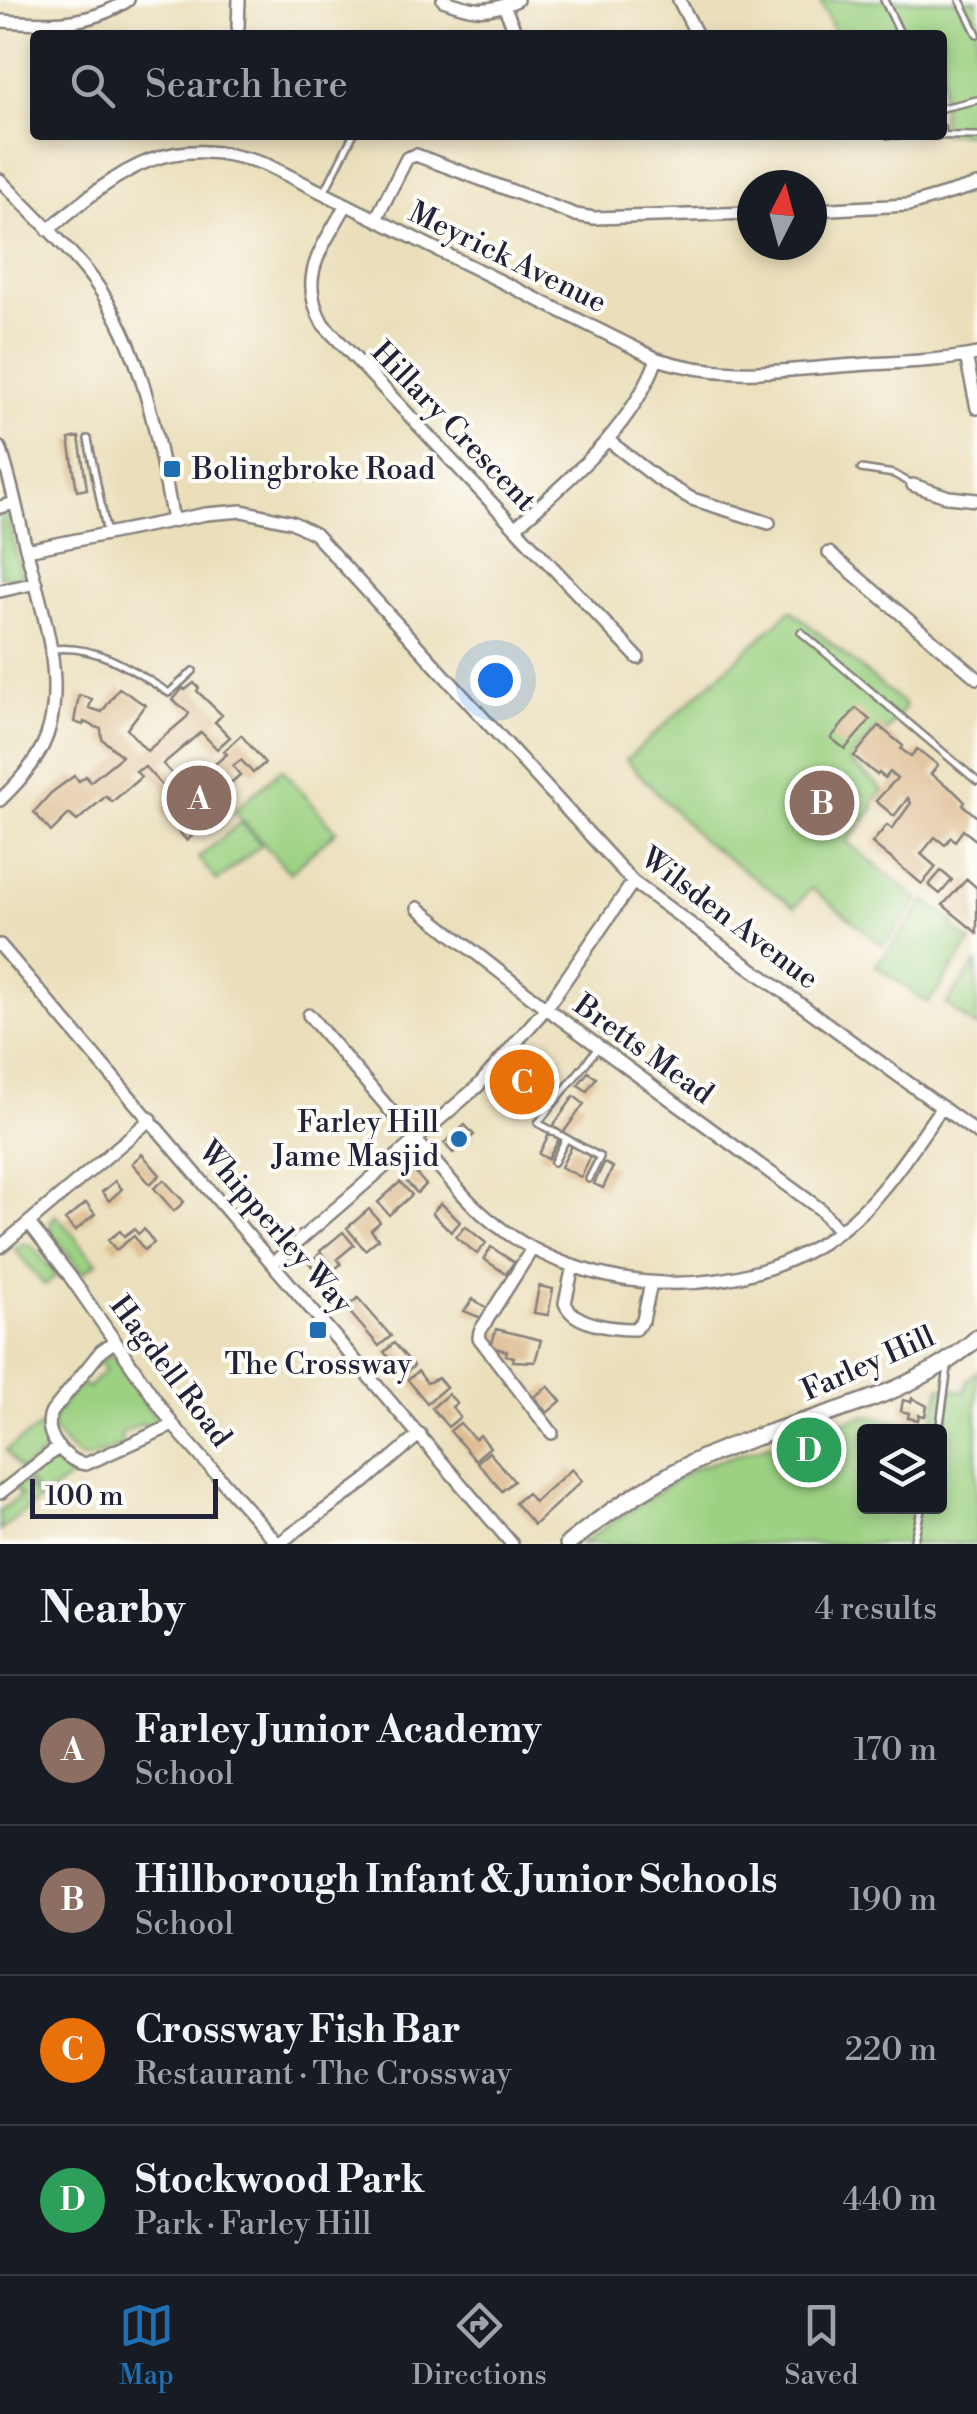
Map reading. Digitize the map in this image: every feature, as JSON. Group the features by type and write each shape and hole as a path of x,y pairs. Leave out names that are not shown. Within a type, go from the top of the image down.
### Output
{"main road":[{"name":"Farley Hill","path":"568,1544 612,1511 692,1464 900,1386 948,1360 977,1338"}],"street":[{"path":"0,21 82,22 128,0"},
{"path":"238,26 240,0"},
{"path":"443,0 478,10 494,10 510,3 516,30"},
{"path":"679,0 694,30"},
{"name":"Meyrick Avenue","path":"48,230 104,184 160,156 181,151 234,154 267,165 657,359 695,370 724,374 971,355"},
{"path":"376,219 406,158 416,155 576,215 594,218 737,213"},
{"path":"0,180 85,269 102,295 136,362 154,420 173,520"},
{"path":"827,209 909,204 977,185"},
{"name":"Hillary Crescent","path":"346,204 314,264 310,280 312,305 323,324 638,658"},
{"path":"971,355 977,408"},
{"path":"516,528 608,440 650,378 657,359"},
{"path":"608,440 658,479 692,499 769,523"},
{"path":"0,448 36,583 50,649 54,701 53,735 25,776 0,800"},
{"path":"913,485 977,500"},
{"path":"0,507 15,503"},
{"name":"Wilsden Avenue","path":"26,550 173,520 242,511 292,522 315,534 633,882 977,1133"},
{"path":"829,553 977,678"},
{"path":"0,591 36,583"},
{"path":"274,1263 478,1086 546,1008 633,882"},
{"name":"Bretts Mead","path":"418,908 546,1008 820,1210 839,1232"},
{"name":"Whipperley Way","path":"0,945 512,1544"},
{"path":"308,1014 494,1224 532,1249 573,1266 620,1278 651,1282 737,1276 783,1262 839,1232 890,1182 942,1107"},
{"path":"0,1248 151,1119"},
{"name":"Hagdell Road","path":"29,1224 173,1424 278,1544"},
{"path":"532,1249 479,1338 552,1433"},
{"path":"573,1266 566,1309 576,1318 594,1322 629,1329 640,1325 651,1282"},
{"path":"115,1340 101,1351 52,1412 48,1430 59,1447 72,1461 86,1464 173,1424"},
{"path":"278,1544 351,1492 420,1434"},
{"path":"0,1492 59,1447"}],"lane":[{"path":"884,0 899,30"},
{"path":"960,0 977,34"},
{"path":"947,107 977,100"},
{"path":"947,136 977,136"},
{"path":"324,194 351,140"},
{"path":"88,440 106,534"},
{"path":"861,470 894,474 913,485"},
{"path":"800,632 977,781"},
{"path":"50,649 82,649 112,659 168,693 194,671"},
{"path":"588,1179 600,1157 538,1122 598,1046"},
{"path":"554,1162 566,1139"},
{"path":"940,1424 948,1360"},
{"path":"913,1544 920,1514"}],"green space":[{"path":"820,0 977,0 977,134 947,133 947,30 834,30"},
{"path":"5,509 23,581 18,583 0,577 0,511"},
{"path":"791,610 906,706 886,732 878,727 849,761 883,790 872,803 875,807 847,842 919,900 883,945 811,888 795,907 702,840 626,760"},
{"path":"282,769 336,831 290,873 234,811"},
{"path":"241,822 261,845 217,881 198,858"},
{"path":"926,901 955,922 953,927 971,942 928,1003 876,966"},
{"path":"977,963 977,1028 946,1004"},
{"path":"56,1215 97,1263 83,1273 50,1231"},
{"path":"22,1244 31,1245 57,1275 44,1285 15,1249"},
{"path":"111,1354 160,1424 150,1431 143,1423 120,1434 123,1444 83,1458 70,1450 52,1429 54,1415 81,1383 88,1388 106,1369 98,1362"},
{"path":"977,1371 977,1544 580,1544 694,1468 867,1415 908,1424 857,1424 857,1514 947,1514 947,1424 932,1424 940,1387 966,1392 967,1382"},
{"path":"40,1427 50,1441 50,1448 21,1471 6,1450"},
{"path":"57,1457 64,1458 77,1473 42,1498 26,1478"},
{"path":"23,1480 39,1500 0,1531 0,1511 21,1496 15,1487"}],"building":[{"path":"79,437 87,489 77,491 69,439"},
{"path":"194,683 197,691 222,715 215,722 230,737 217,749 201,732 163,764 186,789 227,754 224,751 241,735 265,763 253,773 241,760 233,766 240,775 190,817 195,822 190,826 196,832 187,841 161,810 172,797 145,767 136,771 141,777 112,802 106,796 77,821 69,814 51,832 34,812 51,793 74,776 79,781 86,776 90,782 122,756 102,739 101,729 74,722 79,695 92,699 89,708 102,712 119,688 145,705 127,729 147,751 187,717 189,713 173,700 183,688"},
{"path":"856,708 870,720 845,749 831,738"},
{"path":"879,726 911,756 917,749 938,765 931,774 954,791 977,817 977,841 963,830 955,841 951,837 945,845 935,837 921,854 936,867 922,884 872,843 887,825 892,829 911,803 908,798 894,816 876,801 897,778 890,772 885,778 877,775 854,756"},
{"path":"941,871 952,880 940,894 929,885"},
{"path":"967,879 977,888 977,933 943,905"},
{"path":"588,1072 596,1078 587,1091 578,1085"},
{"path":"574,1096 584,1104 563,1133 553,1126"},
{"name":"Farley Hill Jame Masjid","path":"465,1125 474,1135 453,1153 444,1143"},
{"path":"549,1134 559,1139 548,1159 539,1154"},
{"path":"572,1146 591,1156 581,1177 561,1167"},
{"path":"142,1154 160,1175 150,1184 132,1163"},
{"path":"604,1163 613,1167 603,1188 594,1184"},
{"path":"414,1171 426,1185 417,1193 404,1179"},
{"path":"164,1180 184,1202 174,1211 154,1188"},
{"path":"115,1181 122,1189 109,1201 102,1192"},
{"path":"400,1182 412,1195 389,1215 378,1202"},
{"path":"86,1203 95,1214 75,1231 65,1220"},
{"path":"441,1203 460,1222 451,1232 432,1213"},
{"path":"369,1209 380,1222 371,1230 378,1239 365,1250 347,1228"},
{"path":"465,1226 486,1243 477,1254 456,1237"},
{"path":"134,1229 138,1234 144,1229 154,1243 144,1250 134,1236 116,1250 108,1240 120,1231 124,1236"},
{"path":"343,1232 354,1245 337,1259 341,1264 335,1269 320,1251"},
{"path":"491,1247 514,1262 506,1274 484,1259"},
{"path":"319,1254 331,1268 321,1277 309,1263"},
{"path":"539,1286 553,1289 548,1315 534,1313"},
{"path":"358,1298 391,1336 379,1346 346,1308"},
{"path":"473,1299 488,1309 481,1318 464,1311"},
{"path":"496,1329 541,1340 535,1362 513,1361 507,1351 491,1347"},
{"path":"394,1343 414,1366 403,1375 384,1352"},
{"path":"418,1371 427,1383 438,1378 446,1387 427,1403 408,1380"},
{"path":"548,1386 561,1401 547,1413 534,1397"},
{"path":"448,1394 457,1403 452,1407 460,1417 448,1427 432,1408"},
{"path":"912,1398 927,1406 925,1416 919,1415 918,1420 901,1411 903,1400 911,1402"},
{"path":"460,1423 475,1439 480,1435 490,1447 475,1460 450,1431"},
{"path":"489,1452 514,1481 502,1491 477,1462"},
{"path":"572,1469 582,1481 534,1525 515,1503 527,1493 534,1502"}],"place":[{"name":"Bolingbroke Road","path":"172,469"},
{"name":"Farley Junior Academy","path":"199,798"},
{"name":"Hillborough Infant & Junior Schools","path":"822,803"},
{"name":"Crossway Fish Bar","path":"522,1082"},
{"name":"Farley Hill Jame Masjid","path":"459,1139"},
{"name":"The Crossway","path":"318,1330"},
{"name":"Stockwood Park","path":"809,1450"}]}
